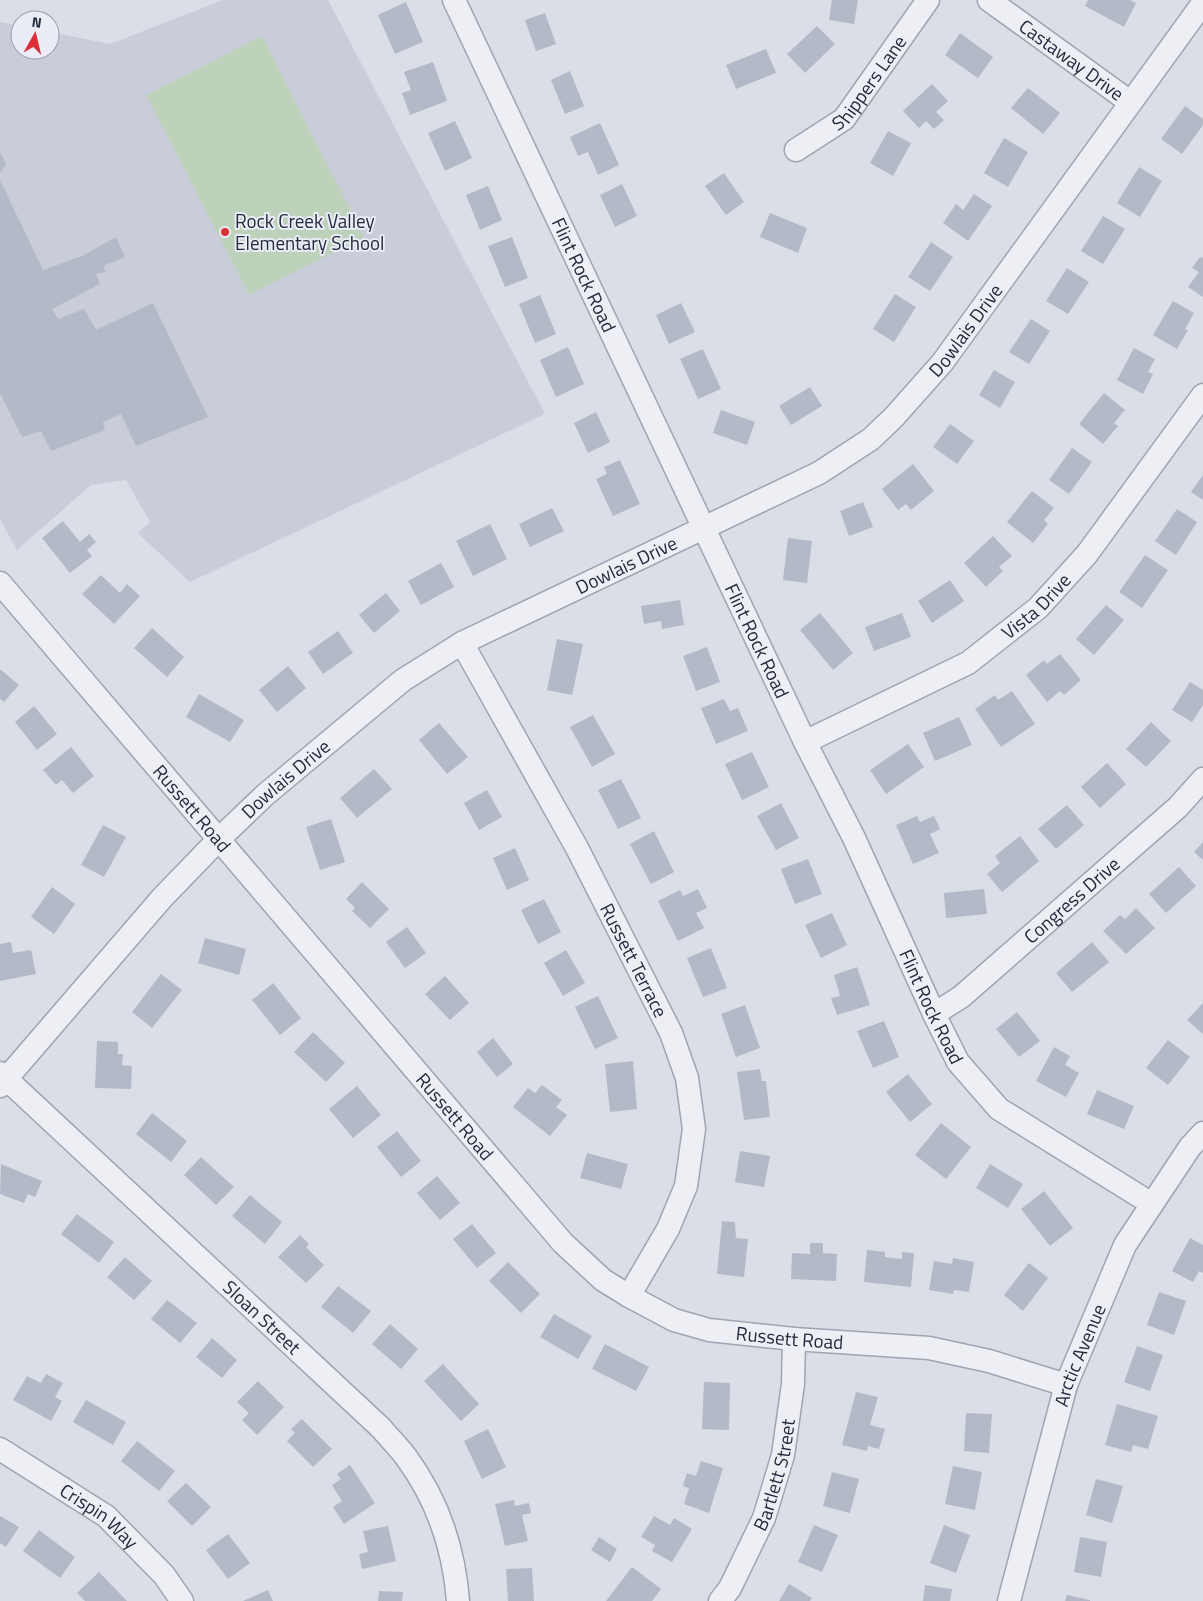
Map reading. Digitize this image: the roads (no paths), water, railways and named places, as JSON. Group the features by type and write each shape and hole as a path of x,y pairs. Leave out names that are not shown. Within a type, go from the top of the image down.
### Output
{"street":[{"name":"Flint Rock Road","path":"454,0 806,742 854,838 934,1014 958,1062 999,1109 1152,1204"},
{"name":"Shippers Lane","path":"796,150 844,119 928,0"},
{"name":"Castaway Drive","path":"989,0 1130,102"},
{"name":"Dowlais Drive","path":"2,1079 162,898 219,839 265,796 403,680 462,643 819,474 871,439 894,417 942,363 1203,3"},
{"name":"Vista Drive","path":"806,742 968,663 1038,608 1087,554 1203,395"},
{"name":"Russett Road","path":"0,583 563,1243 603,1280 674,1320 709,1330 794,1339 929,1348 989,1361 1066,1385"},
{"name":"Russett Terrace","path":"462,643 577,848 671,1033 687,1078 694,1129 686,1186 668,1229 629,1296"},
{"name":"Congress Drive","path":"934,1014 961,997 1178,807 1203,779"},
{"name":"Sloan Street","path":"2,1079 381,1428 406,1457 430,1495 451,1548 457,1580 458,1601"},
{"name":"Arctic Avenue","path":"1009,1601 1066,1385 1126,1245 1190,1147 1203,1133"},
{"name":"Bartlett Street","path":"720,1601 730,1588 764,1518 784,1454 793,1384 794,1339"},
{"name":"Crispin Way","path":"0,1449 106,1516 164,1575 182,1601"}],"place":[{"name":"Rock Creek Valley Elementary School","path":"225,232"}]}
